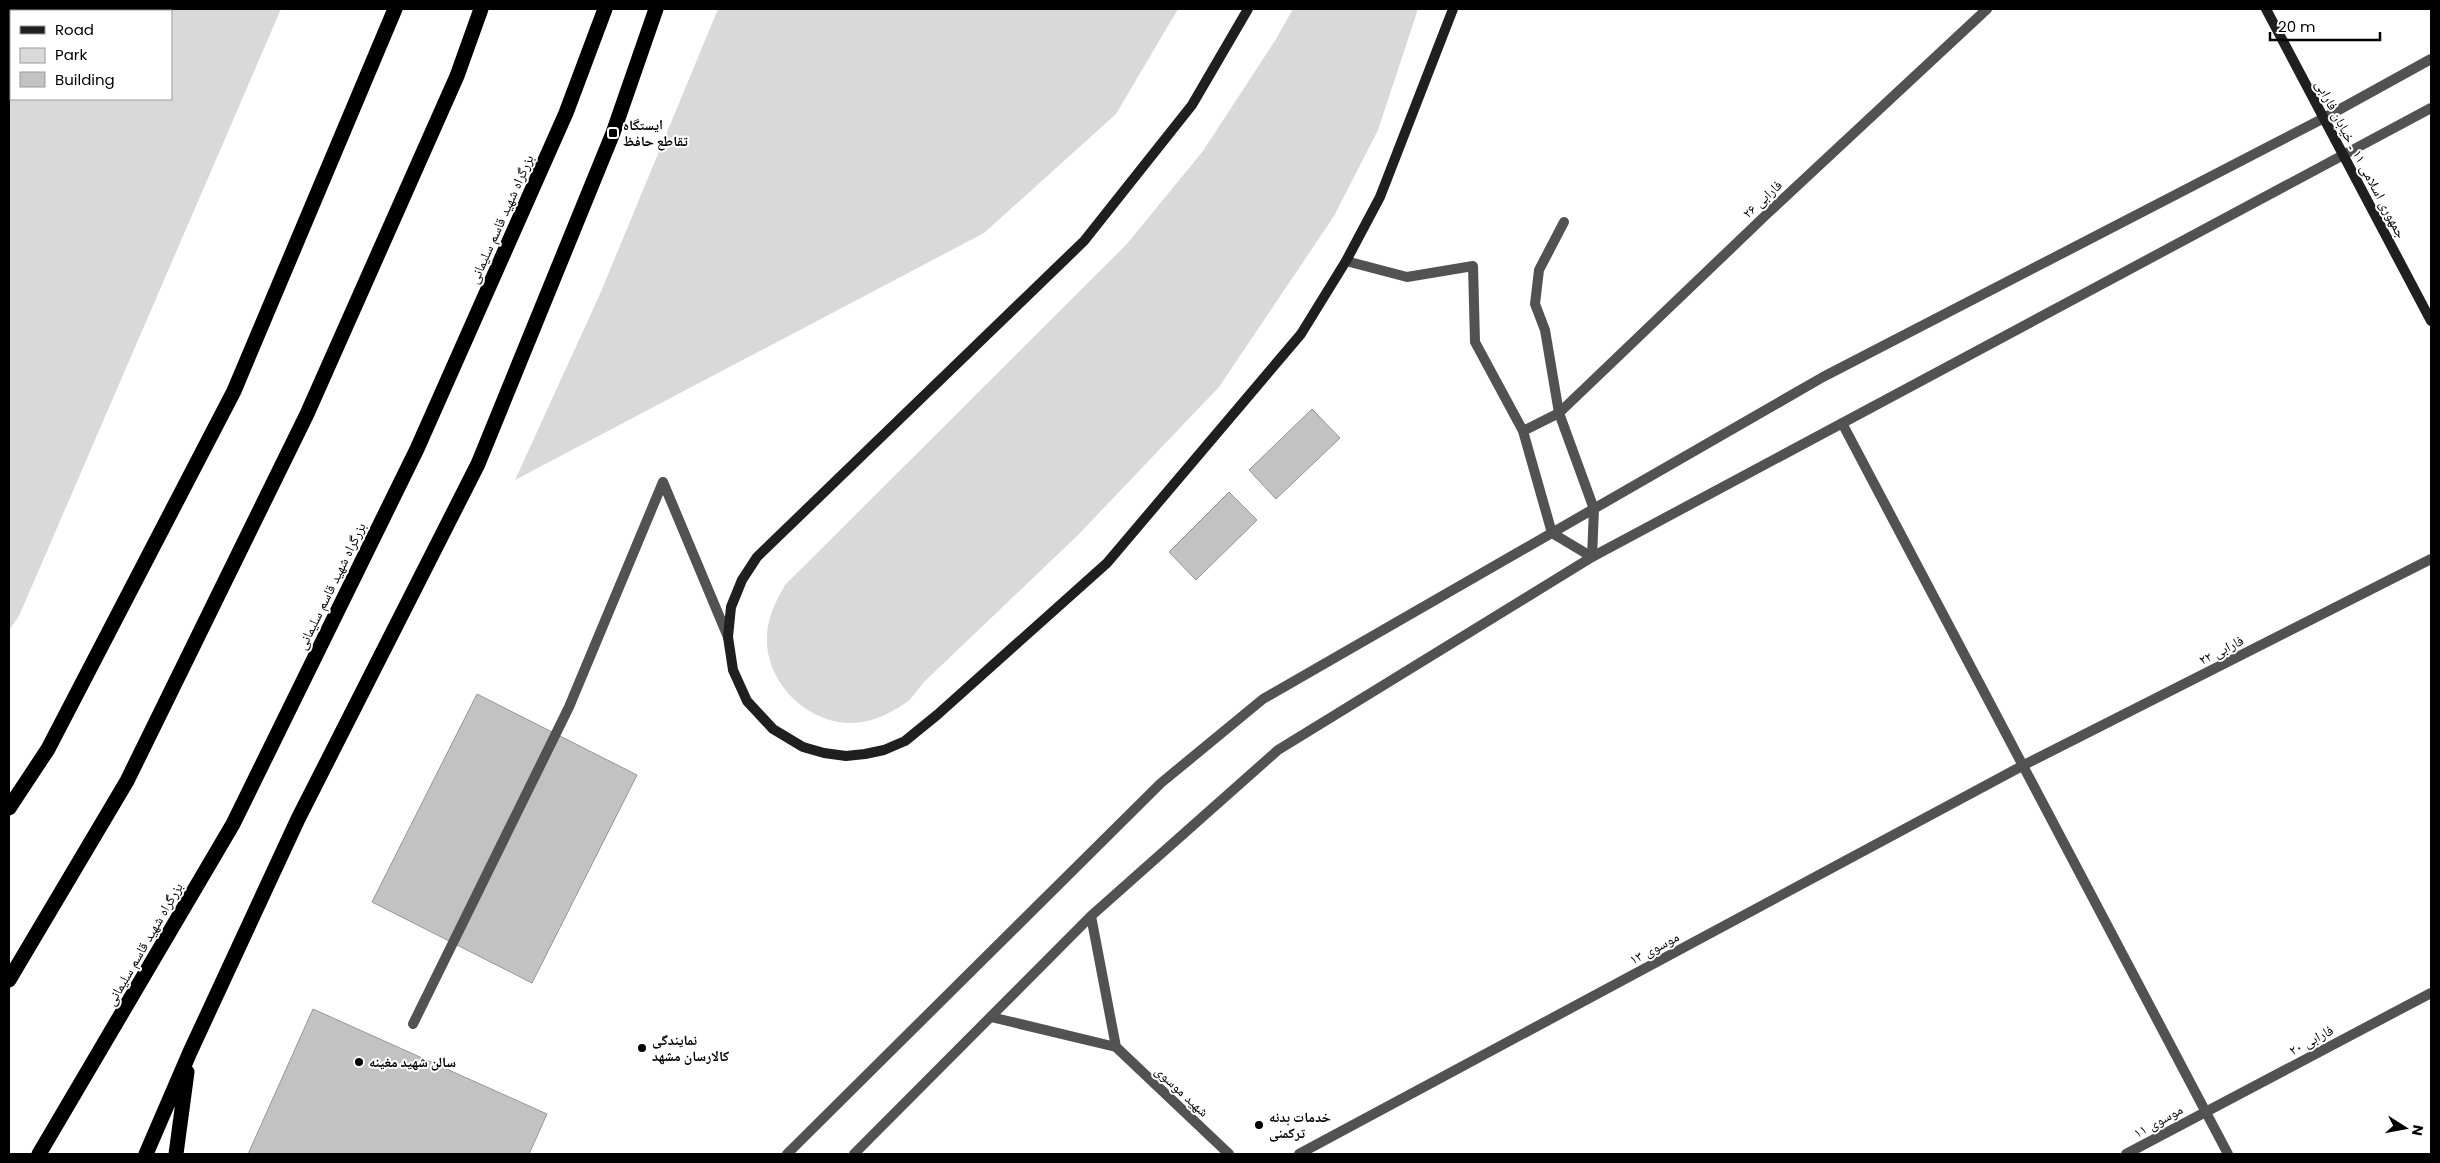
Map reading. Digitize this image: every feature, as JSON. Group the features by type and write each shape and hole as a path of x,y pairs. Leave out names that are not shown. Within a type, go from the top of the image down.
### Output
{"highway":[{"path":"9,808 48,748 234,391 395,9"},
{"path":"9,980 127,781 307,414 457,76 481,9"},
{"name":"بزرگراه شهید قاسم سلیمانی","path":"39,1154 233,824 417,448 566,113 605,9"},
{"path":"146,1154 190,1052 298,820 478,464 613,133 656,9"},
{"path":"176,1154 190,1052"}],"main road":[{"path":"1248,9 1192,105 1084,241 757,557 742,580 731,607 728,637 733,670 747,701 773,729 803,747 824,754 846,756 884,750 905,741 937,715 1107,563 1301,334 1346,261 1380,197 1453,9"},
{"name":"جمهوری اسلامی ۱۱ ـ خیابان فارابی","path":"2266,9 2431,321"}],"street":[{"name":"فارابی ۲۶","path":"1523,431 1559,413 1775,206 1987,9"},
{"path":"788,1154 1161,783 1263,699 1823,378 2324,118 2431,59"},
{"path":"854,1154 1091,916 1278,750 1592,557 2431,108"},
{"path":"1564,222 1539,270 1535,304 1545,330 1559,413 1594,509 1592,557"},
{"path":"1346,261 1407,277 1474,266 1475,342 1523,431 1552,533 1592,557"},
{"path":"1842,423 2204,1112 2228,1154"},
{"path":"413,1024 569,707 663,482 728,637"},
{"name":"فارابی ۲۲","path":"2022,766 2431,559"},
{"name":"موسوی ۱۳","path":"1299,1154 2022,766"},
{"path":"992,1017 1116,1047 1091,916"},
{"name":"فارابی ۲۰","path":"2204,1112 2431,993"},
{"name":"شهید موسوی","path":"1116,1047 1229,1154"},
{"name":"موسوی ۱۱","path":"2126,1154 2204,1112"}],"green space":[{"path":"281,9 19,616 9,630 9,85 10,83 10,100 172,100 172,10 54,10"},
{"path":"718,9 1178,9 1116,114 984,233 515,480 600,294"},
{"path":"1293,9 1418,9 1378,130 1334,216 1219,387 1078,535 924,682 907,702 880,717 854,723 837,722 820,717 805,708 781,684 768,652 767,635 769,621 785,585 1126,245 1203,151 1276,39"}],"building":[{"path":"1312,409 1340,438 1276,499 1249,470"},
{"path":"1229,492 1257,520 1196,580 1169,552"},
{"path":"477,694 637,775 532,983 372,902"},
{"name":"سالن شهید مغینه","path":"313,1009 547,1114 529,1154 248,1154"}],"place":[{"name":"ایستگاه تقاطع حافظ","path":"613,133"},
{"name":"نمایندگی کالارسان مشهد","path":"642,1048"},
{"name":"سالن شهید مغینه","path":"359,1062"},
{"name":"خدمات بدنه ترکمنی","path":"1259,1125"}]}
